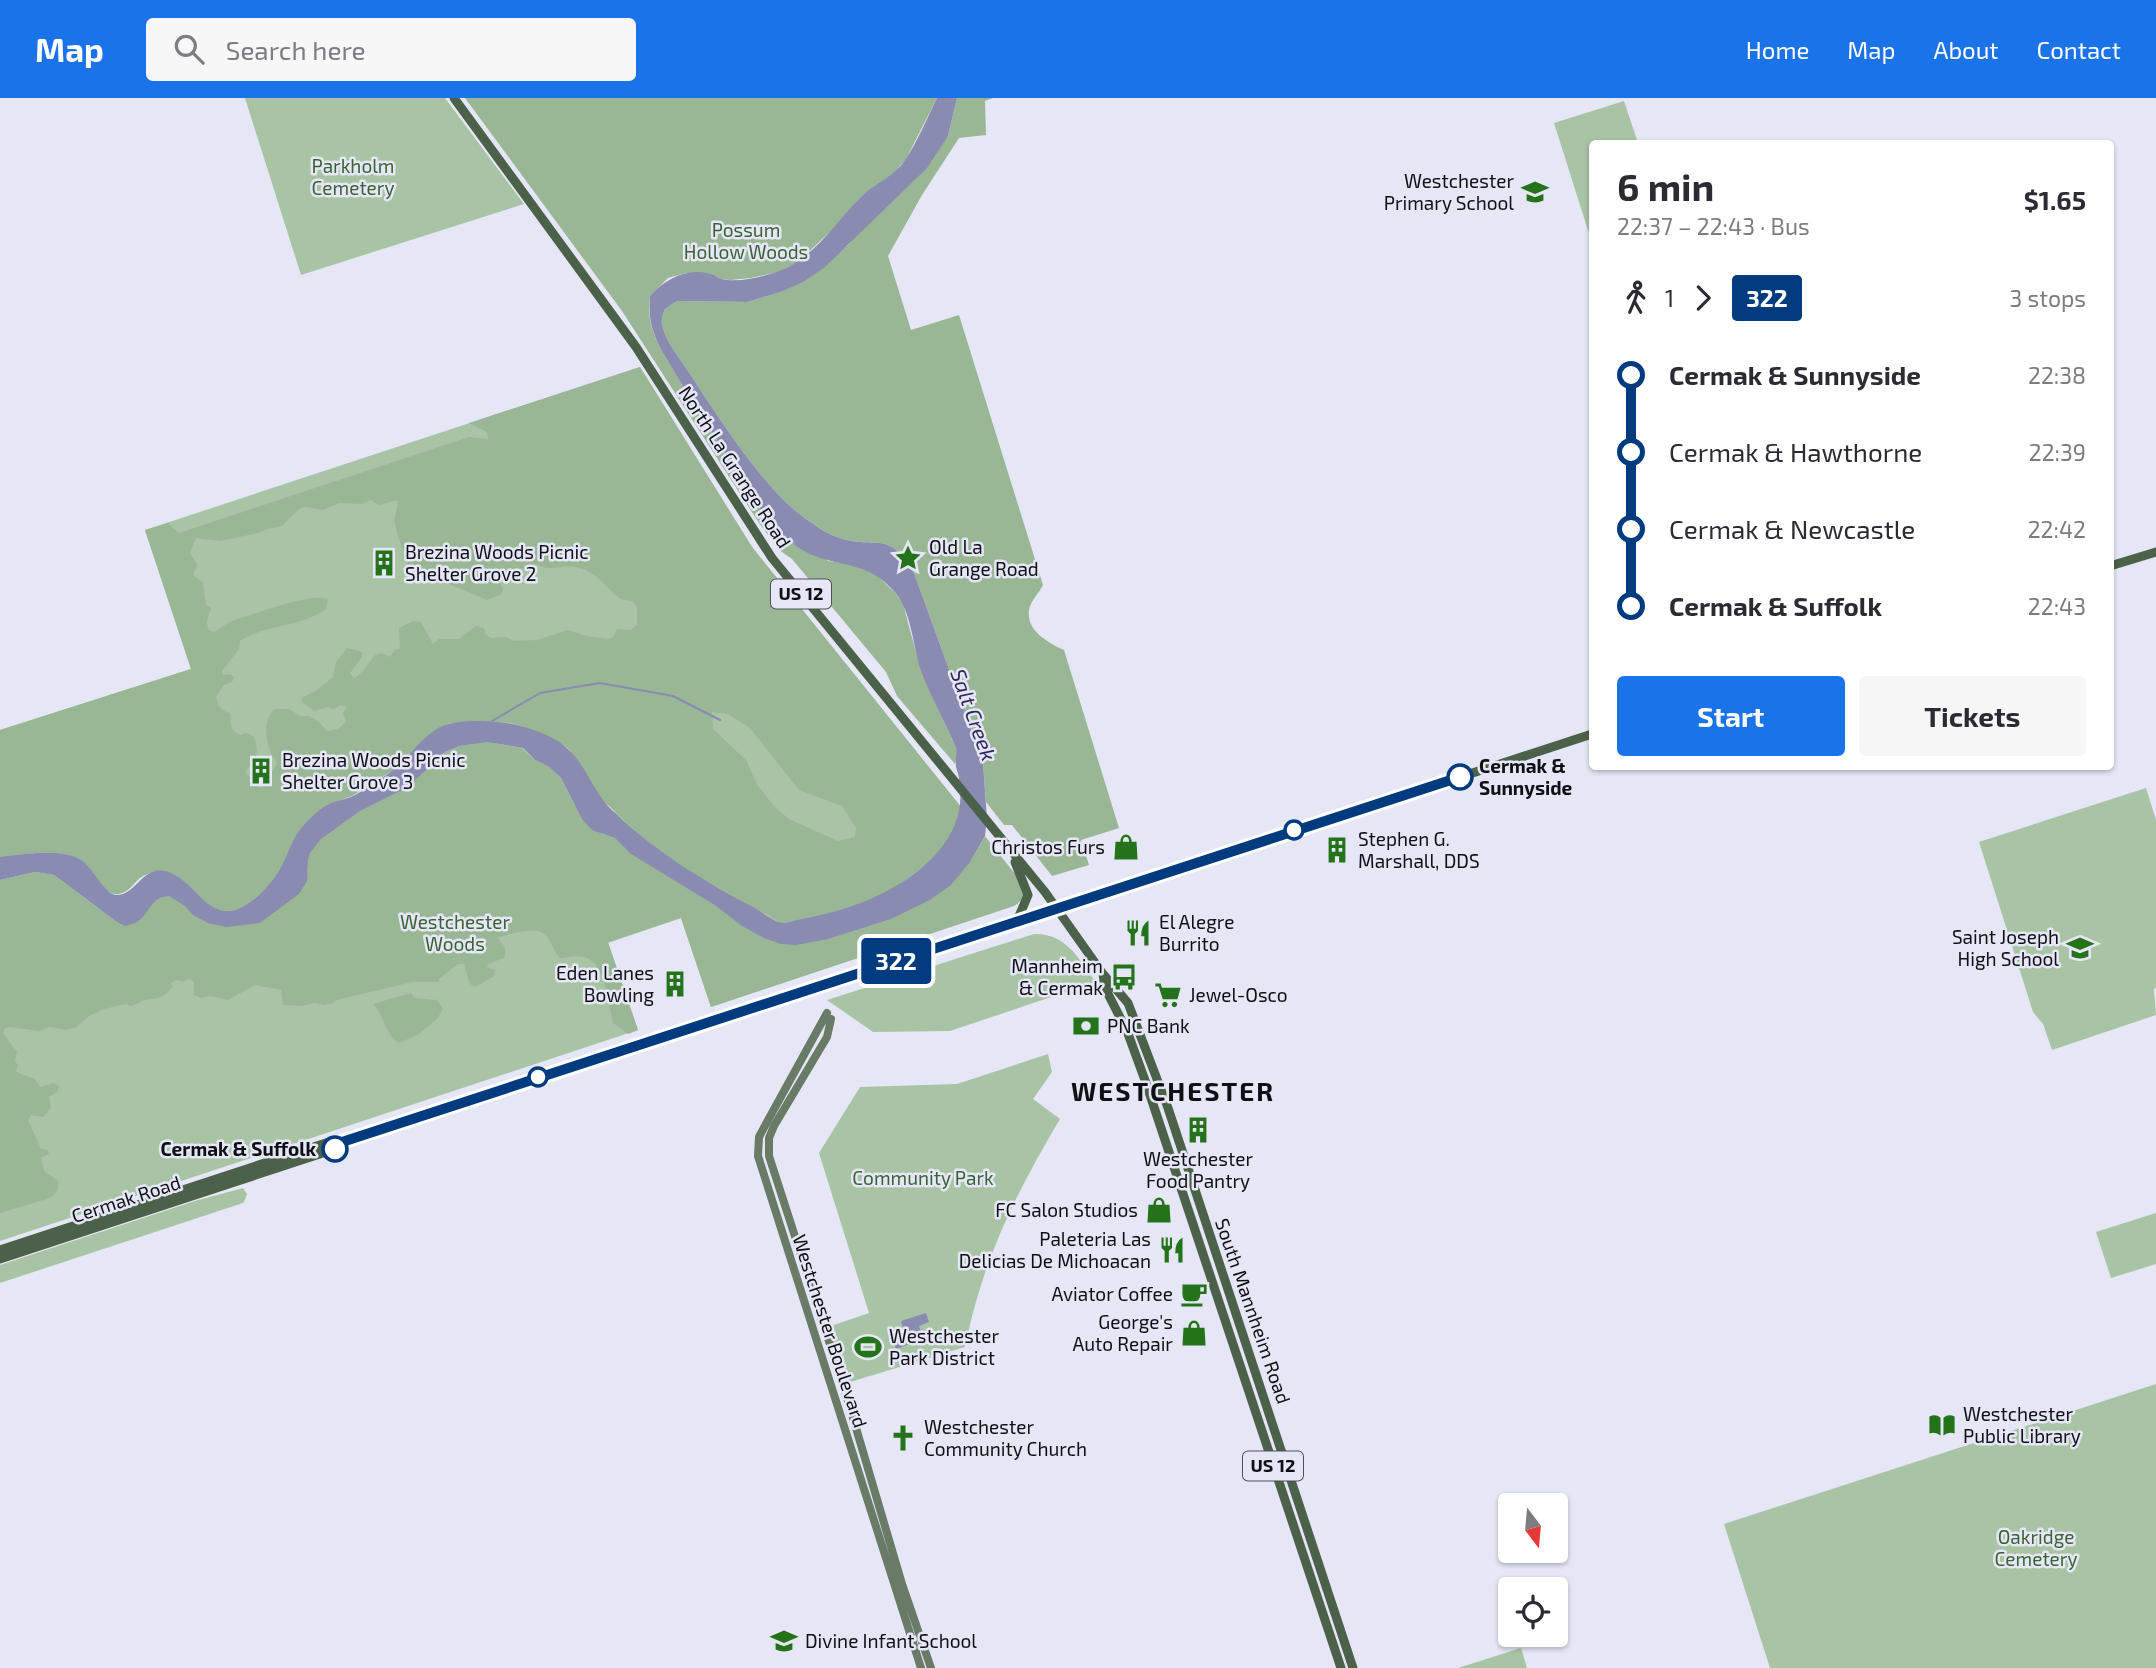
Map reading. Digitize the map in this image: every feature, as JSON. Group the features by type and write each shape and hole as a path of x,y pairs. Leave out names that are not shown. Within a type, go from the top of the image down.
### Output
{"main road":[{"name":"North La Grange Road","path":"454,98 636,346 772,558 1057,908"},
{"path":"2114,565 2156,552"},
{"name":"Cermak Road","path":"0,1250 332,1141 339,1143 1589,735"},
{"path":"1004,842 1023,878 1028,895 1017,921"},
{"name":"South Mannheim Road","path":"1057,908 1103,974 1128,1003 1154,1067 1353,1668"},
{"name":"South Mannheim Road","path":"1103,974 1105,988 1127,1031 1146,1083 1341,1668"},
{"name":"Cermak Road","path":"0,1259 335,1149 339,1143"}],"street":[{"name":"Westchester Boulevard","path":"921,1668 758,1157 759,1137 829,1016 827,1037 774,1126 769,1138 769,1156 846,1394 902,1584 931,1668"}],"green space":[{"name":"Parkholm Cemetery","path":"245,98 445,98 524,204 301,275"},
{"name":"Possum Hollow Woods","path":"465,98 937,98 906,159 894,173 862,196 836,226 798,262 778,272 751,278 730,280 709,274 686,273 668,278 650,296 649,312 653,332 663,353 751,495 828,561 856,565 878,576 903,604 921,671 956,748 955,764 897,696 886,672 792,559 779,550 759,523 622,311"},
{"path":"957,98 993,98 985,101 986,135 959,138 922,195 888,256 911,330 959,315 1043,585 1030,607 1031,624 1040,635 1064,650 1119,828 1081,840 1089,865 1052,876 1012,825 1004,825 986,802 983,763 914,573 905,559 888,545 850,541 834,536 815,526 776,492 728,430 673,349 662,322 665,309 677,301 747,302 781,292 803,281 847,246 948,136"},
{"path":"1624,101 1637,140 1589,140 1589,234 1554,123"},
{"path":"640,367 752,547 961,807 894,888 554,739 414,750 33,853 0,857 0,730 191,669 145,530"},
{"path":"640,367 752,547 961,807 955,828 943,847 925,865 894,888 856,905 782,923 660,853 599,797 569,749 554,739 509,722 478,721 449,723 435,731 395,769 352,796 327,805 300,830 268,887 243,907 226,913 215,909 200,897 155,871 140,878 126,892 113,894 85,864 72,856 41,853 0,857 0,730 191,669 145,530 168,523 179,533 469,437 488,439 487,432 469,423","holes":["371,500 379,505 397,500 394,520 398,536 408,564 423,581 449,584 487,600 502,594 503,588 497,579 506,573 537,564 547,568 576,567 596,576 621,599 632,601 637,606 637,625 631,630 617,629 609,639 567,630 537,640 514,641 506,637 491,638 486,635 484,628 476,626 459,639 439,639 433,644 421,622 413,621 399,628 400,649 394,650 390,657 381,653 375,655 354,678 350,673 362,657 362,652 347,648 336,662 333,677 301,701 314,711 329,707 333,710 340,705 347,707 343,713 346,722 338,729 327,731 309,716 300,716 289,709 274,709 267,721 266,736 277,763 262,788 245,772 256,756 254,737 246,733 240,735 234,730 230,713 218,703 216,697 234,677 230,674 223,675 222,671 239,649 240,641 316,615 326,609 328,599 309,599 281,605 232,621 213,632 208,629 207,621 211,608 206,605 203,582 194,576 198,566 190,553 196,538 220,541 259,533 282,526 304,507 323,510 339,503 362,504","712,712 728,714 750,728 799,790 842,806 856,828 855,837 838,841 789,819 775,807 758,786 746,760 713,729"]},
{"name":"Westchester Woods","path":"487,742 523,748 576,806 970,862 985,836 1019,879 1018,904 711,1007 681,918 608,943 638,1030 0,1241 0,880 101,910"},
{"path":"487,742 521,748 549,767 561,778 582,819 603,835 615,838 631,854 716,906 742,926 781,944 828,939 891,919 930,900 951,885 970,862 985,837 1019,879 1024,898 1014,906 711,1007 681,918 608,942 638,1030 628,1034 613,1023 602,975 597,967 581,956 560,958 546,936 534,931 498,937 505,948 504,958 488,964 487,967 495,970 494,976 475,987 470,984 464,964 458,964 439,979 439,982 412,982 333,1003 301,1006 283,1005 281,990 255,985 228,1000 210,996 201,998 194,995 194,982 189,979 183,982 177,980 171,983 172,987 161,997 131,1006 126,1004 104,1009 89,1016 77,1027 66,1030 49,1027 39,1031 5,1028 3,1033 17,1052 16,1072 35,1079 40,1087 54,1083 59,1086 57,1092 49,1097 51,1108 43,1117 31,1115 28,1120 41,1149 48,1150 49,1154 41,1158 44,1171 58,1181 58,1184 57,1191 50,1198 0,1213 0,880 35,872 54,875 117,922 140,921 155,901 169,896 193,915 260,923 299,894 308,871 310,853 321,839 360,811 408,787 445,752 459,746"},
{"path":"2146,788 2156,820 2156,1015 2052,1050 2043,1024 2033,1012 1979,842"},
{"path":"1034,934 1055,938 1071,949 1096,982 950,1031 873,1032 827,1000"},
{"path":"411,993 414,998 437,1000 443,1009 437,1019 419,1034 399,1043 394,1040 373,1004"},
{"name":"Community Park","path":"1048,1054 1052,1072 1033,1099 1060,1119 1002,1228 981,1285 965,1347 847,1383 828,1327 869,1313 819,1153 860,1087 957,1084"},
{"path":"243,1188 247,1194 244,1202 240,1204 0,1283 0,1265 195,1201"},
{"path":"2156,1213 2156,1264 2111,1278 2096,1232"},
{"name":"Oakridge Cemetery","path":"2156,1384 2156,1668 1770,1668 1724,1524"},
{"path":"1521,1648 1527,1668 1458,1668"}],"water":[{"name":"Salt Creek","path":"937,98 957,98 948,136 927,168 825,267 803,282 781,292 747,302 677,301 665,309 662,322 669,343 713,409 743,452 776,492 815,526 830,534 850,541 888,545 905,559 914,573 983,763 987,818 985,836 970,862 951,885 930,900 891,919 828,939 796,945 781,944 742,926 716,906 631,854 615,838 592,830 582,819 561,778 523,748 487,742 459,746 445,752 408,787 360,811 321,839 310,853 307,881 299,894 260,923 226,927 208,923 169,896 156,901 139,921 125,926 54,875 35,872 0,880 0,857 63,854 81,860 107,890 116,895 130,890 154,871 162,870 180,878 213,907 232,911 251,902 268,885 282,866 297,834 320,810 351,797 378,781 440,727 455,722 477,721 501,722 527,728 563,744 577,759 608,805 647,841 718,888 780,922 819,916 869,900 914,874 936,854 950,835 958,814 960,791 956,748 921,671 902,603 885,582 873,574 861,568 821,558 795,545 763,512 663,353 652,326 650,296 670,280 685,273 702,272 721,279 743,280 779,271 803,258 861,197 901,166"},
{"path":"926,1313 929,1322 919,1326 924,1339 896,1349 893,1340 905,1336 901,1321"}],"waterway":[{"path":"492,721 540,693 600,683 673,696 720,720"}],"bus line":[{"name":"322","path":"335,1149 339,1143 656,1038 1460,777"}],"place":[{"name":"Westchester Primary School","path":"1535,192"},
{"name":"Old La Grange Road","path":"908,558"},
{"name":"Brezina Woods Picnic Shelter Grove 2","path":"384,563"},
{"name":"Brezina Woods Picnic Shelter Grove 3","path":"261,771"},
{"name":"Cermak & Sunnyside","path":"1460,777"},
{"name":"Christos Furs","path":"1126,847"},
{"name":"Stephen G. Marshall, DDS","path":"1337,850"},
{"name":"El Alegre Burrito","path":"1138,933"},
{"name":"Saint Joseph High School","path":"2080,948"},
{"name":"Mannheim & Cermak","path":"1124,977"},
{"name":"Eden Lanes Bowling","path":"675,984"},
{"name":"Jewel-Osco","path":"1168,995"},
{"name":"PNC Bank","path":"1086,1026"},
{"name":"Westchester Food Pantry","path":"1198,1130"},
{"name":"Cermak & Suffolk","path":"335,1149"},
{"name":"FC Salon Studios","path":"1159,1210"},
{"name":"Paleteria Las Delicias De Michoacan","path":"1172,1250"},
{"name":"Aviator Coffee","path":"1194,1294"},
{"name":"George's Auto Repair","path":"1194,1333"},
{"name":"Westchester Park District","path":"868,1347"},
{"name":"Westchester Public Library","path":"1942,1425"},
{"name":"Westchester Community Church","path":"903,1438"},
{"name":"Divine Infant School","path":"784,1641"}],"district":[{"name":"WESTCHESTER","path":"1173,1092"}]}
